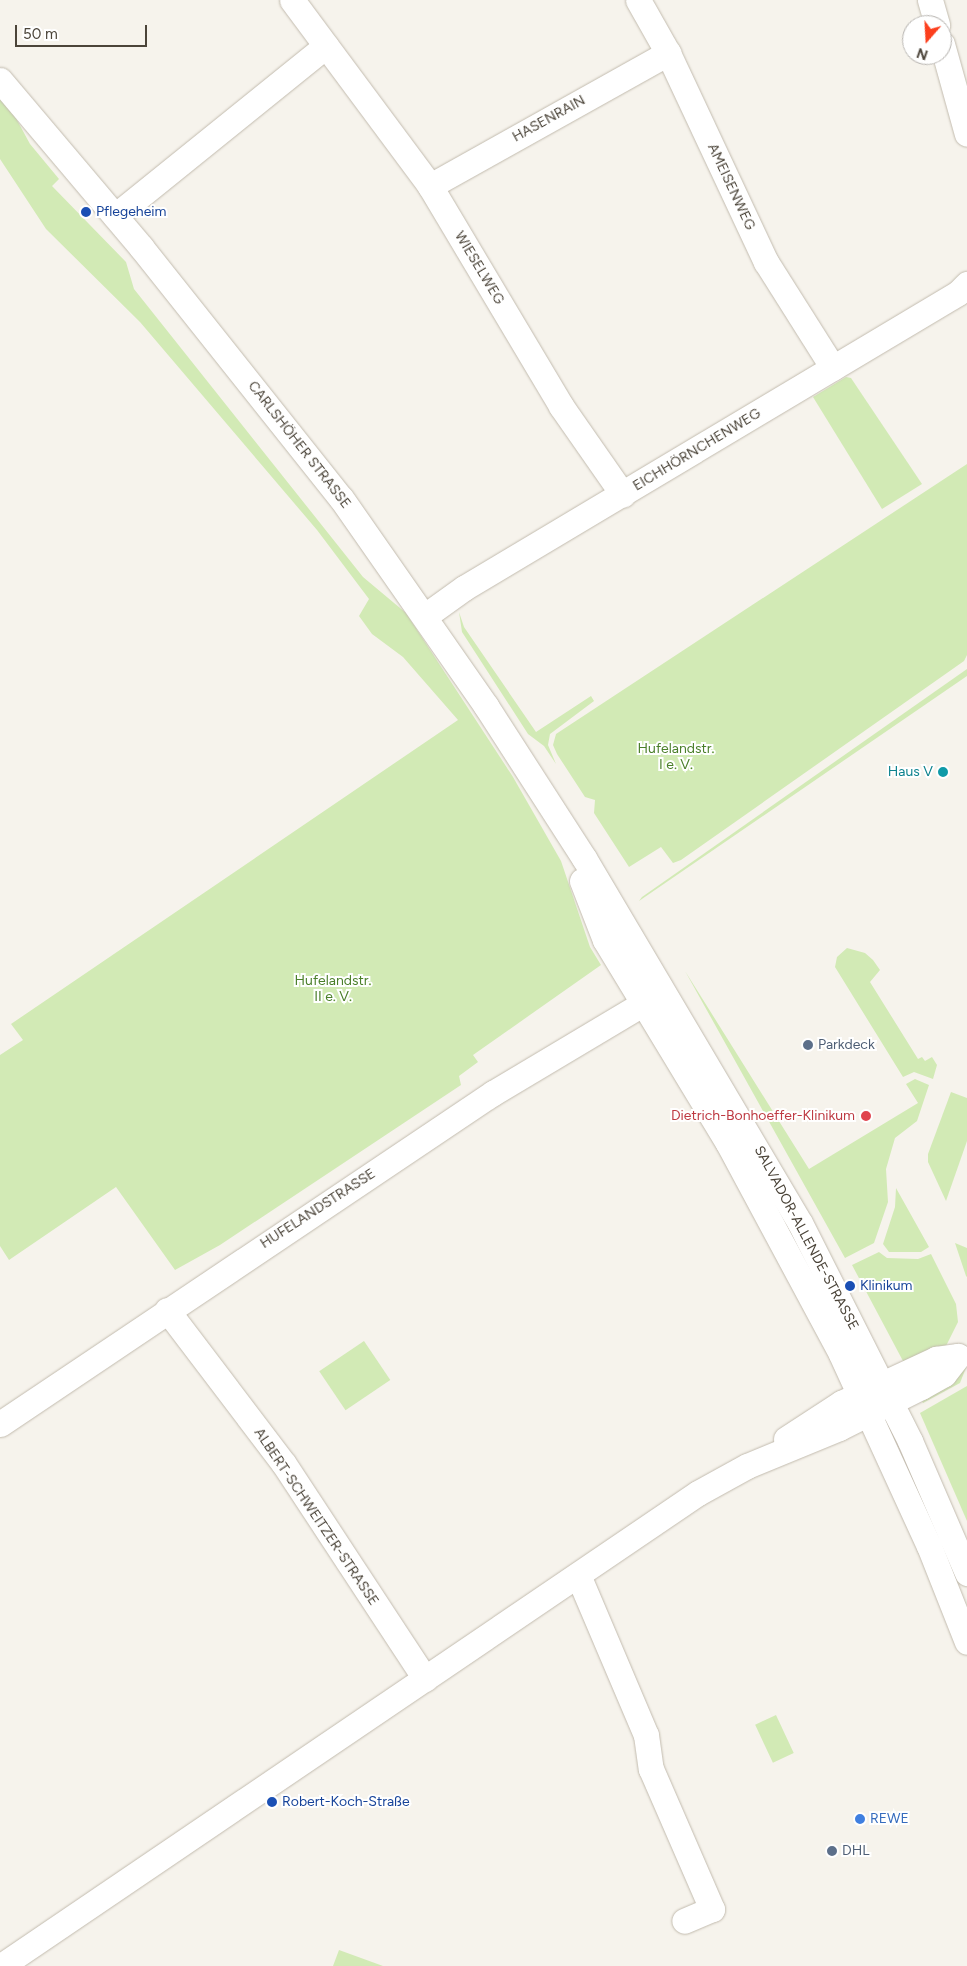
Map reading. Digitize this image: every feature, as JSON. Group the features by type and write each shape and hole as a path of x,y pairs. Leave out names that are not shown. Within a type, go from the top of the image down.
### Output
{"street":[{"name":"WIESELWEG","path":"292,0 430,186 561,406 623,495"},
{"name":"AMEISENWEG","path":"638,0 668,53 766,262 832,368"},
{"path":"930,0 934,15"},
{"path":"115,216 326,46"},
{"name":"HASENRAIN","path":"430,186 668,53"},
{"path":"948,65 967,134"},
{"name":"CARLSHÖHER STRASSE","path":"0,80 115,216 341,498 425,616 566,834"},
{"name":"EICHHÖRNCHENWEG","path":"425,616 464,588 623,495 958,293 967,284"},
{"name":"SALVADOR-ALLENDE-STRASSE","path":"566,834 605,940 653,998 728,1143 876,1398 967,1573"},
{"name":"HUFELANDSTRASSE","path":"0,1424 167,1310 493,1093 653,998"},
{"name":"ALBERT-SCHWEITZER-STRASSE","path":"167,1310 284,1464 425,1679"},
{"path":"1,1965 698,1493 747,1466 830,1408 876,1398"},
{"name":"SALVADOR-ALLENDE-STRASSE","path":"876,1398 929,1546 967,1642"},
{"path":"578,1574 646,1735 651,1769 712,1909 684,1921"}],"green space":[{"name":"Hufelandstr. II e. V.","path":"0,96 11,109 30,144 59,179 52,186 126,262 134,289 363,577 406,613 513,777 561,861 590,947 601,965 473,1055 478,1062 459,1076 461,1085 220,1245 175,1270 116,1187 9,1260 0,1246 0,1055 23,1040 11,1024 458,720 403,657 372,634 359,616 369,599 317,530 140,322 46,229 0,159"},
{"path":"846,377 851,378 922,484 882,509 813,397"},
{"name":"Hufelandstr. I e. V.","path":"967,464 967,655 964,661 681,860 673,863 661,847 629,867 594,813 595,800 585,797 557,754 553,745 556,734"},
{"path":"459,612 464,627 536,732 591,696 594,701 550,734 548,745 556,764 544,746 528,734 462,632"},
{"path":"967,669 967,676 639,901 642,897"},
{"path":"847,948 865,953 880,970 870,982 918,1059 922,1057 925,1061 932,1057 937,1065 933,1079 914,1072 903,1077 835,967 837,957"},
{"path":"685,971 809,1169 918,1103 906,1084 915,1079 929,1085 917,1121 895,1138 886,1169 888,1202 874,1243 845,1258"},
{"path":"951,1092 967,1098 967,1141 946,1201 928,1162 928,1154"},
{"path":"896,1188 929,1247 921,1252 889,1252 883,1244 895,1207"},
{"path":"955,1243 967,1248 967,1277 966,1276"},
{"path":"879,1252 887,1258 918,1259 931,1254 956,1304 958,1322 946,1346 911,1362 903,1361 852,1265"},
{"path":"364,1341 390,1380 346,1410 319,1371"},
{"path":"967,1365 960,1383 923,1403 921,1399"},
{"path":"967,1386 967,1521 920,1413"},
{"path":"776,1715 794,1753 773,1763 755,1725"},
{"path":"339,1950 383,1966 333,1966"}],"place":[{"name":"Pflegeheim","path":"86,212"},
{"name":"Haus V","path":"943,772"},
{"name":"Parkdeck","path":"808,1045"},
{"name":"Dietrich-Bonhoeffer-Klinikum","path":"866,1116"},
{"name":"Klinikum","path":"850,1286"},
{"name":"Robert-Koch-Straße","path":"272,1802"},
{"name":"REWE","path":"860,1819"},
{"name":"DHL","path":"832,1851"}]}
